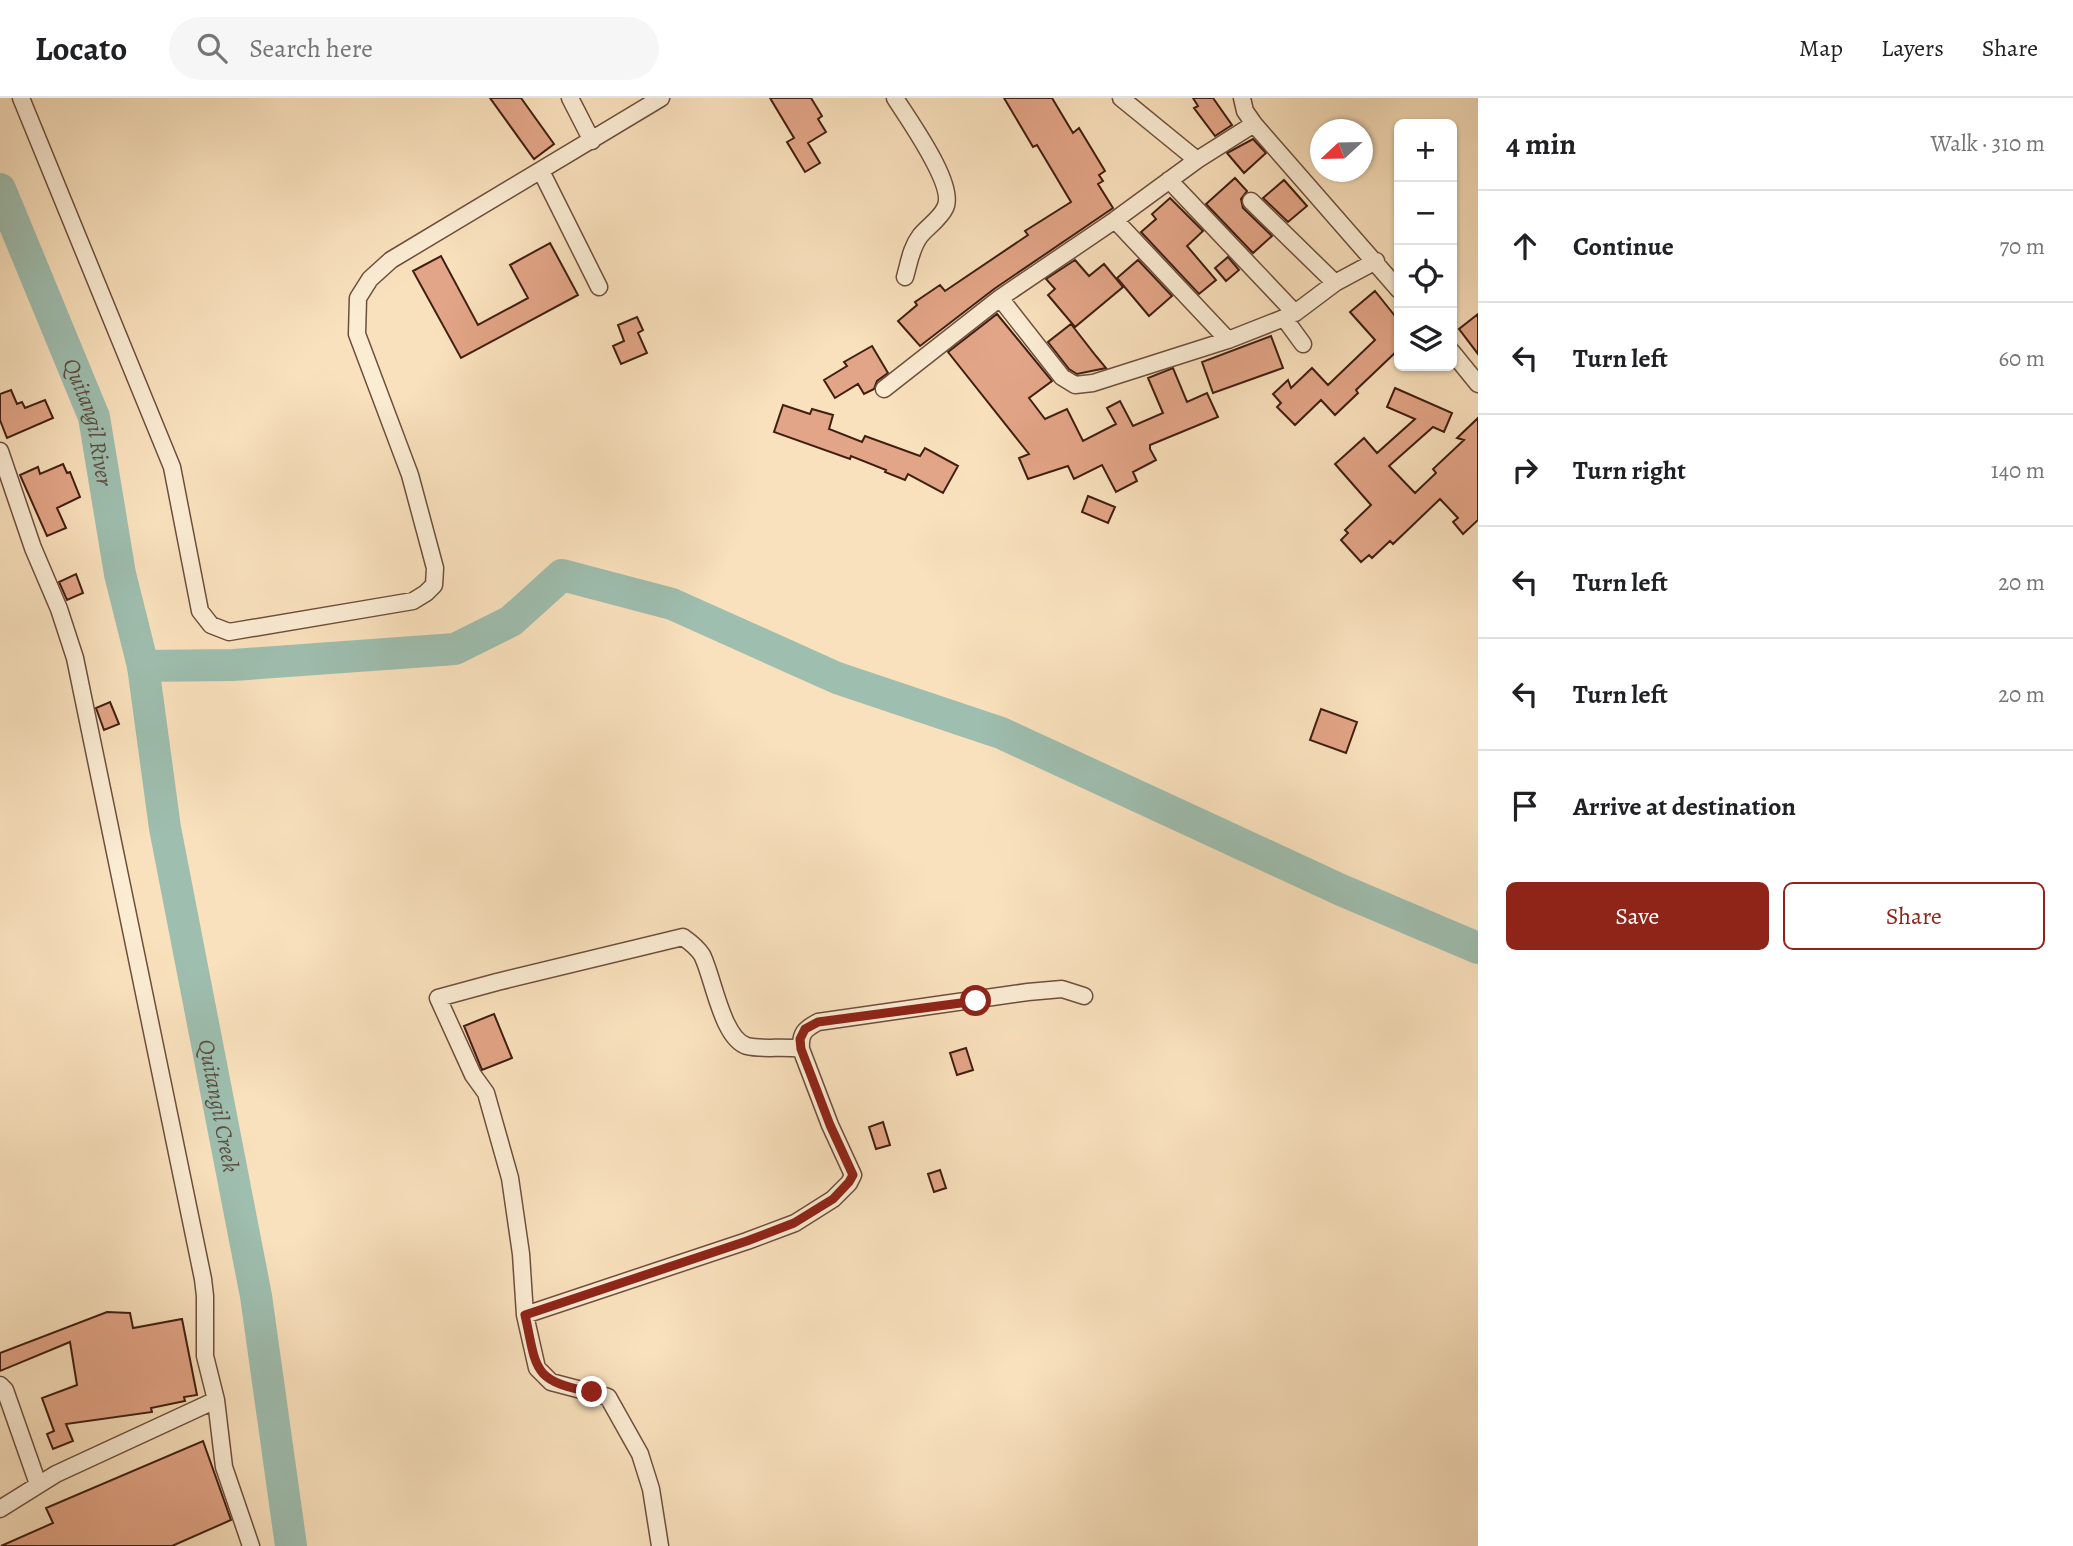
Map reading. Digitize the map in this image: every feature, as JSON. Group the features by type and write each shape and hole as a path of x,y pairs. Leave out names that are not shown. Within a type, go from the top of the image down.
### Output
{"street":[{"path":"21,98 172,467 200,611 211,625 229,632 413,601 434,584 435,568 410,475 357,334 358,298 370,279 391,260 661,98"},
{"path":"570,98 592,141"},
{"path":"895,98 933,159 948,201 944,210 918,237 905,277"},
{"path":"1121,98 1197,160"},
{"path":"1242,98 1245,111 1254,124 1394,284"},
{"path":"884,389 1000,298 1197,160 1254,124"},
{"path":"541,172 599,287"},
{"path":"1169,180 1290,315 1303,344"},
{"path":"1251,201 1335,283"},
{"path":"1115,220 1228,340"},
{"path":"1000,298 1062,377 1076,385 1093,383 1228,340 1290,315 1335,283 1376,261"},
{"path":"1457,358 1478,384"},
{"path":"0,451 75,658 203,1279 205,1356 216,1400 224,1467 251,1546"},
{"path":"660,1546 651,1489 640,1454 608,1397 551,1382 537,1368 525,1315 521,1255 510,1178 486,1093 473,1075 438,998 682,937 692,943 702,955 729,1028 738,1042 747,1046 801,1049"},
{"path":"525,1315 747,1241 794,1223 833,1199 853,1175 830,1125 801,1049 800,1039 805,1029 818,1022 1028,992 1062,989 1084,996"},
{"path":"0,1385 5,1390 37,1484"},
{"path":"0,1509 37,1484 216,1400"}],"building":[{"path":"490,98 521,98 554,144 534,159"},
{"path":"770,98 811,98 822,116 818,119 826,132 808,143 820,163 805,172 787,142 794,138"},
{"path":"1004,98 1052,98 1073,133 1079,128 1105,171 1099,175 1103,181 1098,184 1113,208 994,289 920,346 898,321 917,305 915,302 940,285 945,291 1028,235 1025,231 1071,202 1037,145 1033,147"},
{"path":"1193,98 1213,98 1232,125 1215,136 1194,108 1198,106"},
{"path":"1253,139 1266,153 1244,173 1227,153"},
{"path":"1235,178 1247,191 1241,199 1243,208 1272,236 1253,253 1206,204"},
{"path":"1284,180 1307,206 1288,222 1263,198"},
{"path":"1170,198 1203,231 1187,246 1216,280 1199,294 1141,232 1156,219 1152,214"},
{"path":"550,243 578,295 461,358 413,271 441,256 478,325 528,298 510,265"},
{"path":"1228,257 1239,270 1226,281 1215,268"},
{"path":"1075,260 1089,276 1104,264 1123,287 1075,327 1048,295 1055,289 1046,279"},
{"path":"1138,260 1172,296 1149,316 1117,278"},
{"path":"1375,291 1394,315 1394,354 1356,390 1358,393 1335,415 1321,400 1295,425 1277,407 1281,403 1273,394 1288,380 1291,388 1312,368 1328,385 1375,340 1350,312"},
{"path":"997,314 1052,381 1029,398 1045,419 1067,409 1083,441 1116,424 1107,408 1120,401 1133,426 1163,413 1148,378 1173,368 1187,402 1207,393 1218,417 1150,445 1156,460 1133,472 1137,481 1116,492 1102,465 1074,479 1068,466 1028,479 1019,458 1029,454 948,352"},
{"path":"1478,314 1478,354 1459,329"},
{"path":"637,317 643,330 638,333 647,353 621,364 613,346 624,341 618,325"},
{"path":"1071,324 1106,368 1077,374 1069,369 1048,342"},
{"path":"1271,336 1283,368 1213,393 1202,362"},
{"path":"872,346 888,373 877,381 874,389 864,394 858,384 835,398 824,380 847,366 844,362"},
{"path":"1395,388 1452,413 1444,432 1433,427 1389,466 1415,493 1436,473 1433,469 1464,440 1457,438 1478,418 1478,520 1463,534 1453,522 1458,518 1440,499 1393,544 1390,541 1372,558 1369,555 1361,562 1341,540 1348,533 1345,530 1371,505 1335,464 1364,438 1377,453 1415,419 1387,407"},
{"path":"11,390 17,404 22,402 25,408 45,400 53,418 7,438 0,420 0,394"},
{"path":"783,405 810,414 812,409 833,415 829,429 862,442 865,436 920,456 925,448 958,466 943,493 908,474 905,480 851,456 850,459 774,432"},
{"path":"63,464 67,473 70,472 80,497 57,508 66,528 47,536 20,475 38,467 40,474"},
{"path":"1088,496 1115,507 1108,523 1082,512"},
{"path":"76,574 83,593 67,600 59,582"},
{"path":"110,702 119,724 104,730 96,708"},
{"path":"1321,709 1357,722 1346,753 1310,740"},
{"path":"494,1014 512,1058 482,1070 464,1026"},
{"path":"966,1048 973,1070 957,1075 950,1053"},
{"path":"883,1122 890,1145 876,1149 869,1127"},
{"path":"940,1170 946,1188 934,1192 928,1174"},
{"path":"107,1312 130,1313 133,1328 182,1319 197,1395 184,1397 185,1401 151,1408 152,1412 66,1424 73,1441 53,1449 47,1434 54,1431 42,1398 77,1385 70,1342 0,1371 0,1353"},
{"path":"203,1441 231,1520 172,1546 1,1546 53,1523 46,1508"}],"waterway":[{"name":"Quitangil Creek","path":"0,189 94,417 120,574 143,666 165,828 256,1296 291,1546"},
{"path":"143,666 233,665 455,649 511,621 562,575 672,604 837,678 1001,733 1341,890 1478,948"}],"route":[{"path":"592,1392 551,1382 537,1368 525,1315 794,1223 823,1207 849,1182 853,1175 850,1166 830,1125 801,1049 800,1039 805,1029 818,1022 976,1001"}],"water label":[{"name":"Quitangil River","path":"86,423"}]}
